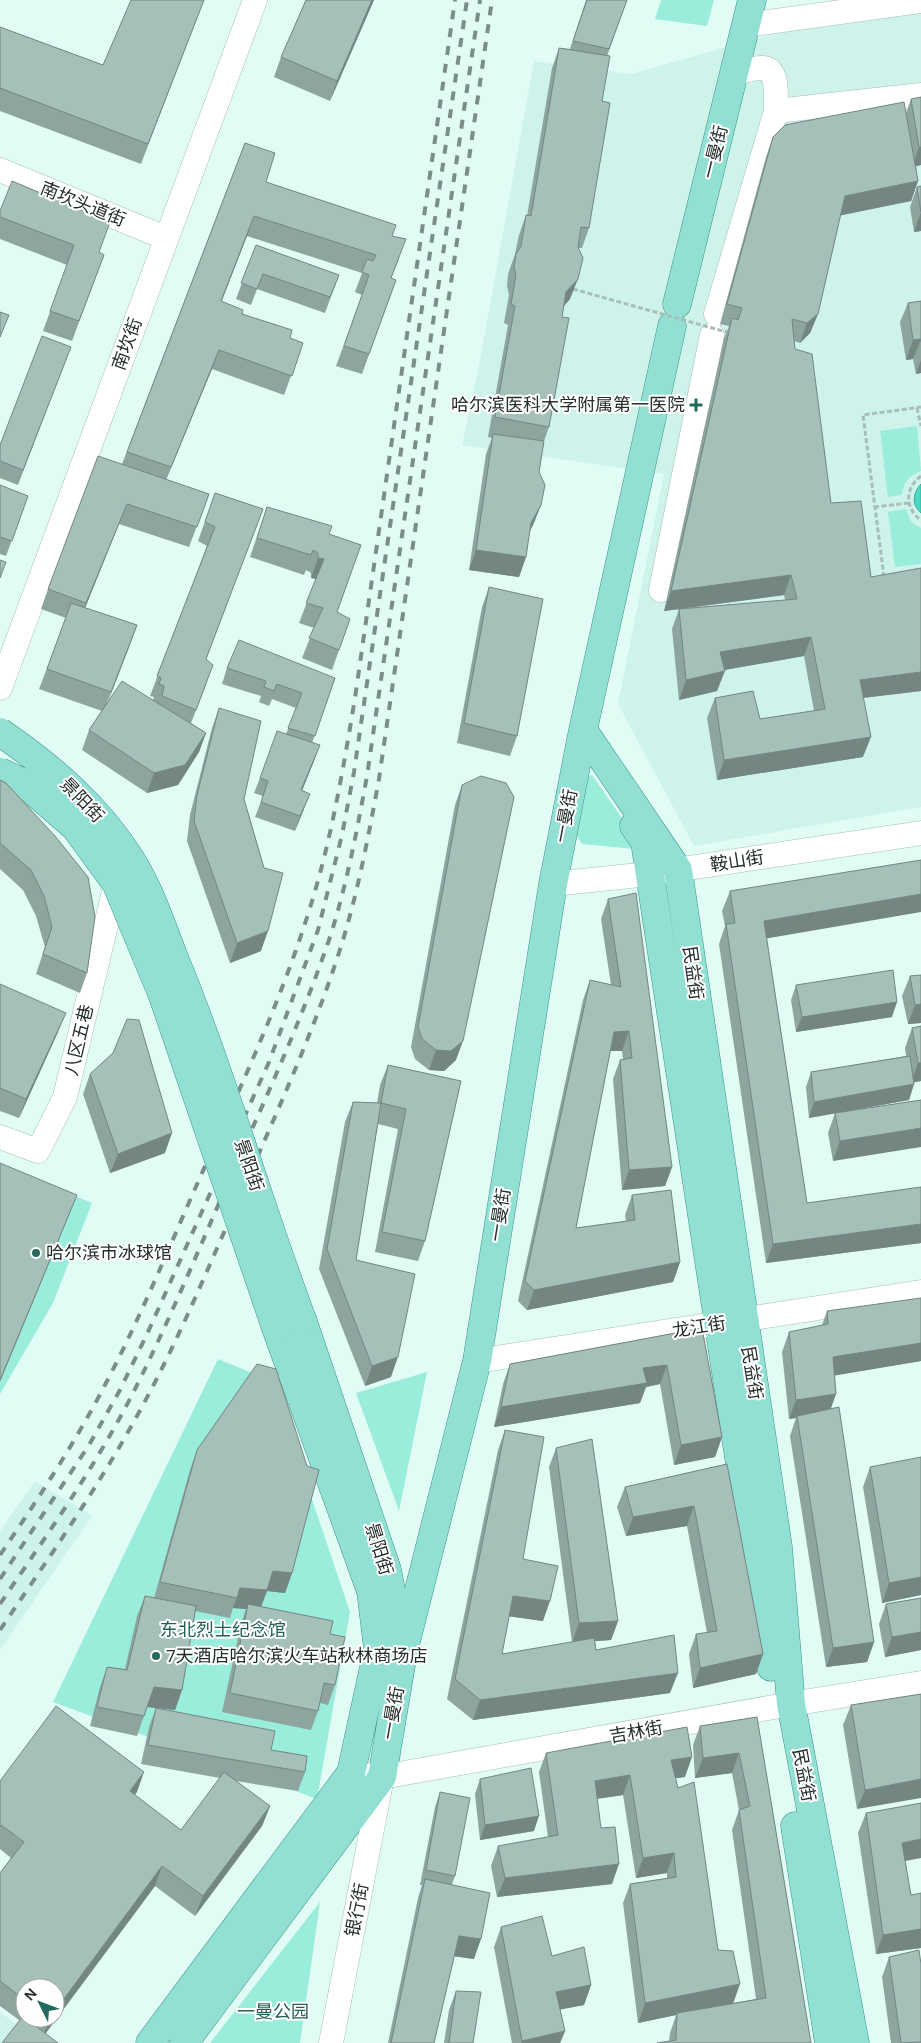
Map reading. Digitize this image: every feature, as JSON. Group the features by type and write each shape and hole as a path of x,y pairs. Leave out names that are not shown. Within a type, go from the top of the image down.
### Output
{"main road":[{"name":"一曼街","path":"184,2043 382,1777 403,1653 477,1361 553,884 581,738 675,315 749,13"},
{"name":"景阳街","path":"0,732 25,749 76,791 96,813 132,861 146,889 202,1028 387,1570 403,1653"},
{"name":"民益街","path":"581,738 678,870 732,1321 829,2043"},
{"name":"民益街","path":"581,738 645,842 649,874 732,1321"},
{"name":"景阳街","path":"0,772 24,783 75,827 116,883 163,996 276,1328 371,1590"},
{"name":"一曼街","path":"150,2043 351,1773 378,1649 371,1590"},
{"name":"民益街","path":"784,1705 855,2043"}],"street":[{"name":"南坎街","path":"0,688 255,0"},
{"path":"749,13 921,1"},
{"path":"660,590 720,328 776,111 774,78 771,71 764,68 735,73"},
{"path":"776,111 921,95"},
{"name":"南坎头道街","path":"0,170 166,238"},
{"name":"鞍山街","path":"553,884 678,870 921,833"},
{"name":"八区五巷","path":"0,1137 38,1152 66,1097 116,883"},
{"name":"龙江街","path":"477,1361 921,1292"},
{"name":"吉林街","path":"351,1773 382,1777 784,1705 921,1683"},
{"name":"银行街","path":"331,2043 382,1777"}],"path":[{"path":"573,289 720,328"},
{"path":"893,578 884,579 863,415 919,408 921,426"},
{"path":"921,476 911,487 908,503 911,510 921,520"},
{"path":"874,507 908,503"}],"shaded area":[{"name":"哈尔滨医科大学附属第一医院","path":"921,11 921,807 694,846 618,704 664,474 462,445 479,366 534,61 631,74 784,31"},
{"path":"921,484 921,513 914,502 914,498"},
{"path":"35,1481 92,1516 0,1650 0,1531"},
{"path":"0,2012 15,2023 15,2028 21,2028 41,2043 0,2043"}],"green space":[{"path":"661,0 714,0 707,26 655,19"},
{"path":"917,426 921,471 907,480 902,495 888,497 880,431"},
{"path":"906,509 911,522 921,528 921,564 895,567 888,512"},
{"path":"592,775 640,844 635,849 582,844 576,834 582,779"},
{"name":"哈尔滨市冰球馆","path":"0,1166 92,1203 53,1303 0,1394"},
{"name":"东北烈士纪念馆","path":"218,1359 272,1381 350,1612 317,1799 53,1702"},
{"path":"427,1372 399,1511 356,1393"},
{"name":"一曼公园","path":"320,1902 300,2043 210,2043"}],"building":[{"path":"131,0 204,0 148,144 0,88 0,27 103,65"},
{"path":"306,0 372,0 337,81 281,57"},
{"path":"587,0 627,0 609,49 573,41"},
{"path":"559,48 610,56 602,101 610,103 589,228 581,227 578,247 583,258 578,279 566,292 562,317 569,318 549,427 495,417 515,306 511,304 516,275 514,267 516,254 521,246 526,215 531,216"},
{"path":"921,97 921,147 919,147 911,99"},
{"name":"哈尔滨医科大学附属第一医院","path":"904,102 918,181 845,196 818,314 807,323 792,319 795,349 812,354 831,503 861,501 871,577 921,568 921,672 860,680 871,737 724,760 715,698 753,691 760,719 825,709 811,637 720,652 725,671 686,680 679,609 797,599 791,575 671,591 732,318 738,320 742,308 727,304 773,137 785,125"},
{"path":"245,143 275,153 266,182 396,225 392,236 406,239 391,278 396,280 369,354 344,346 369,275 362,272 367,259 373,261 376,255 254,216 221,301 243,310 242,314 292,330 290,338 303,343 292,376 219,350 171,467 127,452"},
{"path":"12,181 110,222 99,252 104,255 79,321 50,311 74,245 0,217 0,211"},
{"path":"921,186 921,212 917,187"},
{"path":"256,245 339,275 330,297 263,274 257,289 241,283"},
{"path":"921,301 921,339 913,340 908,303"},
{"path":"0,312 9,315 0,337"},
{"path":"42,336 71,347 23,470 0,461 0,445"},
{"path":"493,434 544,441 539,472 545,485 541,505 531,523 526,557 476,550"},
{"path":"98,456 209,494 197,527 127,504 86,603 48,589"},
{"path":"0,485 28,496 12,541 0,537"},
{"path":"215,493 263,509 206,659 213,665 196,710 162,696 164,686 159,684 161,678 157,676 215,527 205,522"},
{"path":"267,507 332,526 329,534 361,545 337,612 350,619 339,650 309,638 323,608 306,603 324,559 318,558 318,553 313,550 311,555 257,538"},
{"path":"0,560 6,562 0,578"},
{"path":"489,587 543,599 517,736 464,723"},
{"path":"71,603 137,625 111,692 47,669"},
{"path":"239,640 335,678 315,736 288,728 302,693 277,684 274,691 264,687 266,681 227,668"},
{"path":"122,681 206,733 185,765 154,773 89,730"},
{"path":"219,708 261,721 244,799 264,868 283,873 268,931 237,943 194,821 197,795"},
{"path":"277,731 320,745 301,790 310,794 300,816 261,802 268,781 260,778"},
{"path":"481,776 506,783 514,797 463,1041 451,1051 436,1050 422,1039 418,1027 462,785"},
{"path":"0,780 6,783 55,836 88,877 95,917 87,973 43,954 52,927 44,896 31,870 0,843"},
{"path":"921,860 921,894 764,921 807,1203 921,1187 921,1224 773,1244 726,924 735,923 730,891"},
{"path":"636,893 672,1167 629,1170 620,1060 632,1058 629,1031 614,1032 576,1228 635,1220 632,1195 671,1190 680,1262 534,1290 525,1281 590,980 621,987 608,899"},
{"path":"893,970 897,1002 802,1017 796,985"},
{"path":"921,975 921,1004 915,1005 910,976"},
{"path":"0,984 66,1013 26,1099 0,1088"},
{"path":"127,1019 139,1020 172,1133 118,1154 90,1074 113,1053"},
{"path":"921,1026 921,1063 918,1063 912,1028"},
{"path":"910,1056 914,1084 814,1102 811,1072"},
{"path":"388,1065 461,1081 425,1241 382,1232 406,1109 381,1103"},
{"path":"921,1100 921,1128 840,1141 835,1113"},
{"path":"353,1102 381,1103 356,1260 415,1274 398,1357 372,1366 327,1249"},
{"name":"哈尔滨市冰球馆","path":"0,1163 77,1195 0,1380"},
{"path":"921,1298 921,1343 833,1357 836,1394 796,1400 789,1332 828,1324 827,1311"},
{"path":"702,1328 722,1437 681,1445 667,1365 643,1368 647,1383 501,1407 510,1364"},
{"path":"257,1364 276,1369 307,1466 319,1470 292,1573 273,1571 267,1590 240,1588 237,1598 160,1582 197,1450"},
{"path":"839,1407 874,1642 833,1648 797,1416"},
{"path":"505,1430 544,1437 523,1559 558,1566 550,1601 513,1596 502,1654 594,1638 596,1650 674,1635 678,1673 480,1700 455,1679"},
{"path":"592,1439 618,1621 579,1623 556,1448"},
{"path":"921,1457 921,1577 889,1583 870,1467"},
{"path":"727,1464 763,1654 700,1668 696,1634 717,1631 694,1506 633,1517 625,1487"},
{"name":"7天酒店哈尔滨火车站秋林商场店","path":"145,1596 196,1606 182,1690 154,1687 144,1716 97,1707 107,1667 127,1670"},
{"path":"921,1598 921,1632 892,1637 886,1604"},
{"path":"248,1604 333,1621 330,1634 345,1637 335,1685 324,1683 318,1711 230,1693"},
{"path":"921,1694 921,1779 865,1790 851,1705"},
{"path":"56,1706 144,1772 130,1791 181,1830 224,1772 270,1806 203,1896 162,1866 65,1997 65,1978 15,1978 15,1992 0,1981 0,1873 24,1842 1,1825 0,1827 0,1781"},
{"path":"156,1708 275,1731 271,1750 307,1756 305,1772 148,1745"},
{"path":"757,1717 811,2043 657,2043 676,2040 677,2013 766,1998 739,1810 750,1806 739,1753 703,1758 700,1726"},
{"path":"687,1727 692,1757 671,1760 678,1788 694,1782 718,1950 733,1951 740,1984 645,2003 630,1884 676,1877 674,1853 643,1858 630,1775 595,1781 601,1828 615,1827 619,1864 505,1878 498,1846 558,1835 546,1753"},
{"path":"531,1768 539,1816 485,1825 480,1779"},
{"path":"440,1792 470,1798 455,1876 426,1870"},
{"path":"921,1803 921,1839 902,1843 911,1895 921,1893 921,1929 883,1935 866,1813"},
{"path":"425,1879 490,1893 481,1939 459,1936 434,2043 391,2043"},
{"path":"542,1916 552,1956 584,1947 591,1985 556,1992 565,2031 522,2041 501,1927"},
{"path":"919,1950 921,1964 921,2042 901,2043 889,1957"},
{"path":"456,1991 481,1992 473,2043 449,2043"},
{"path":"15,2026 15,2028 38,2028 58,2043 2,2043"}],"railway":[{"path":"0,1555 82,1427 106,1383 154,1284 280,994 319,877 335,810 355,698 455,0"},
{"path":"0,1579 89,1445 120,1390 148,1332 269,1062 318,930 342,835 354,772 467,0"},
{"path":"0,1604 86,1476 132,1395 283,1058 319,968 342,897 367,776 480,0"},
{"path":"0,1630 93,1490 158,1377 285,1094 322,1002 343,940 359,880 379,779 492,0"}],"place":[{"name":"哈尔滨医科大学附属第一医院","path":"696,405"},
{"name":"哈尔滨市冰球馆","path":"36,1253"},
{"name":"7天酒店哈尔滨火车站秋林商场店","path":"156,1656"}]}
